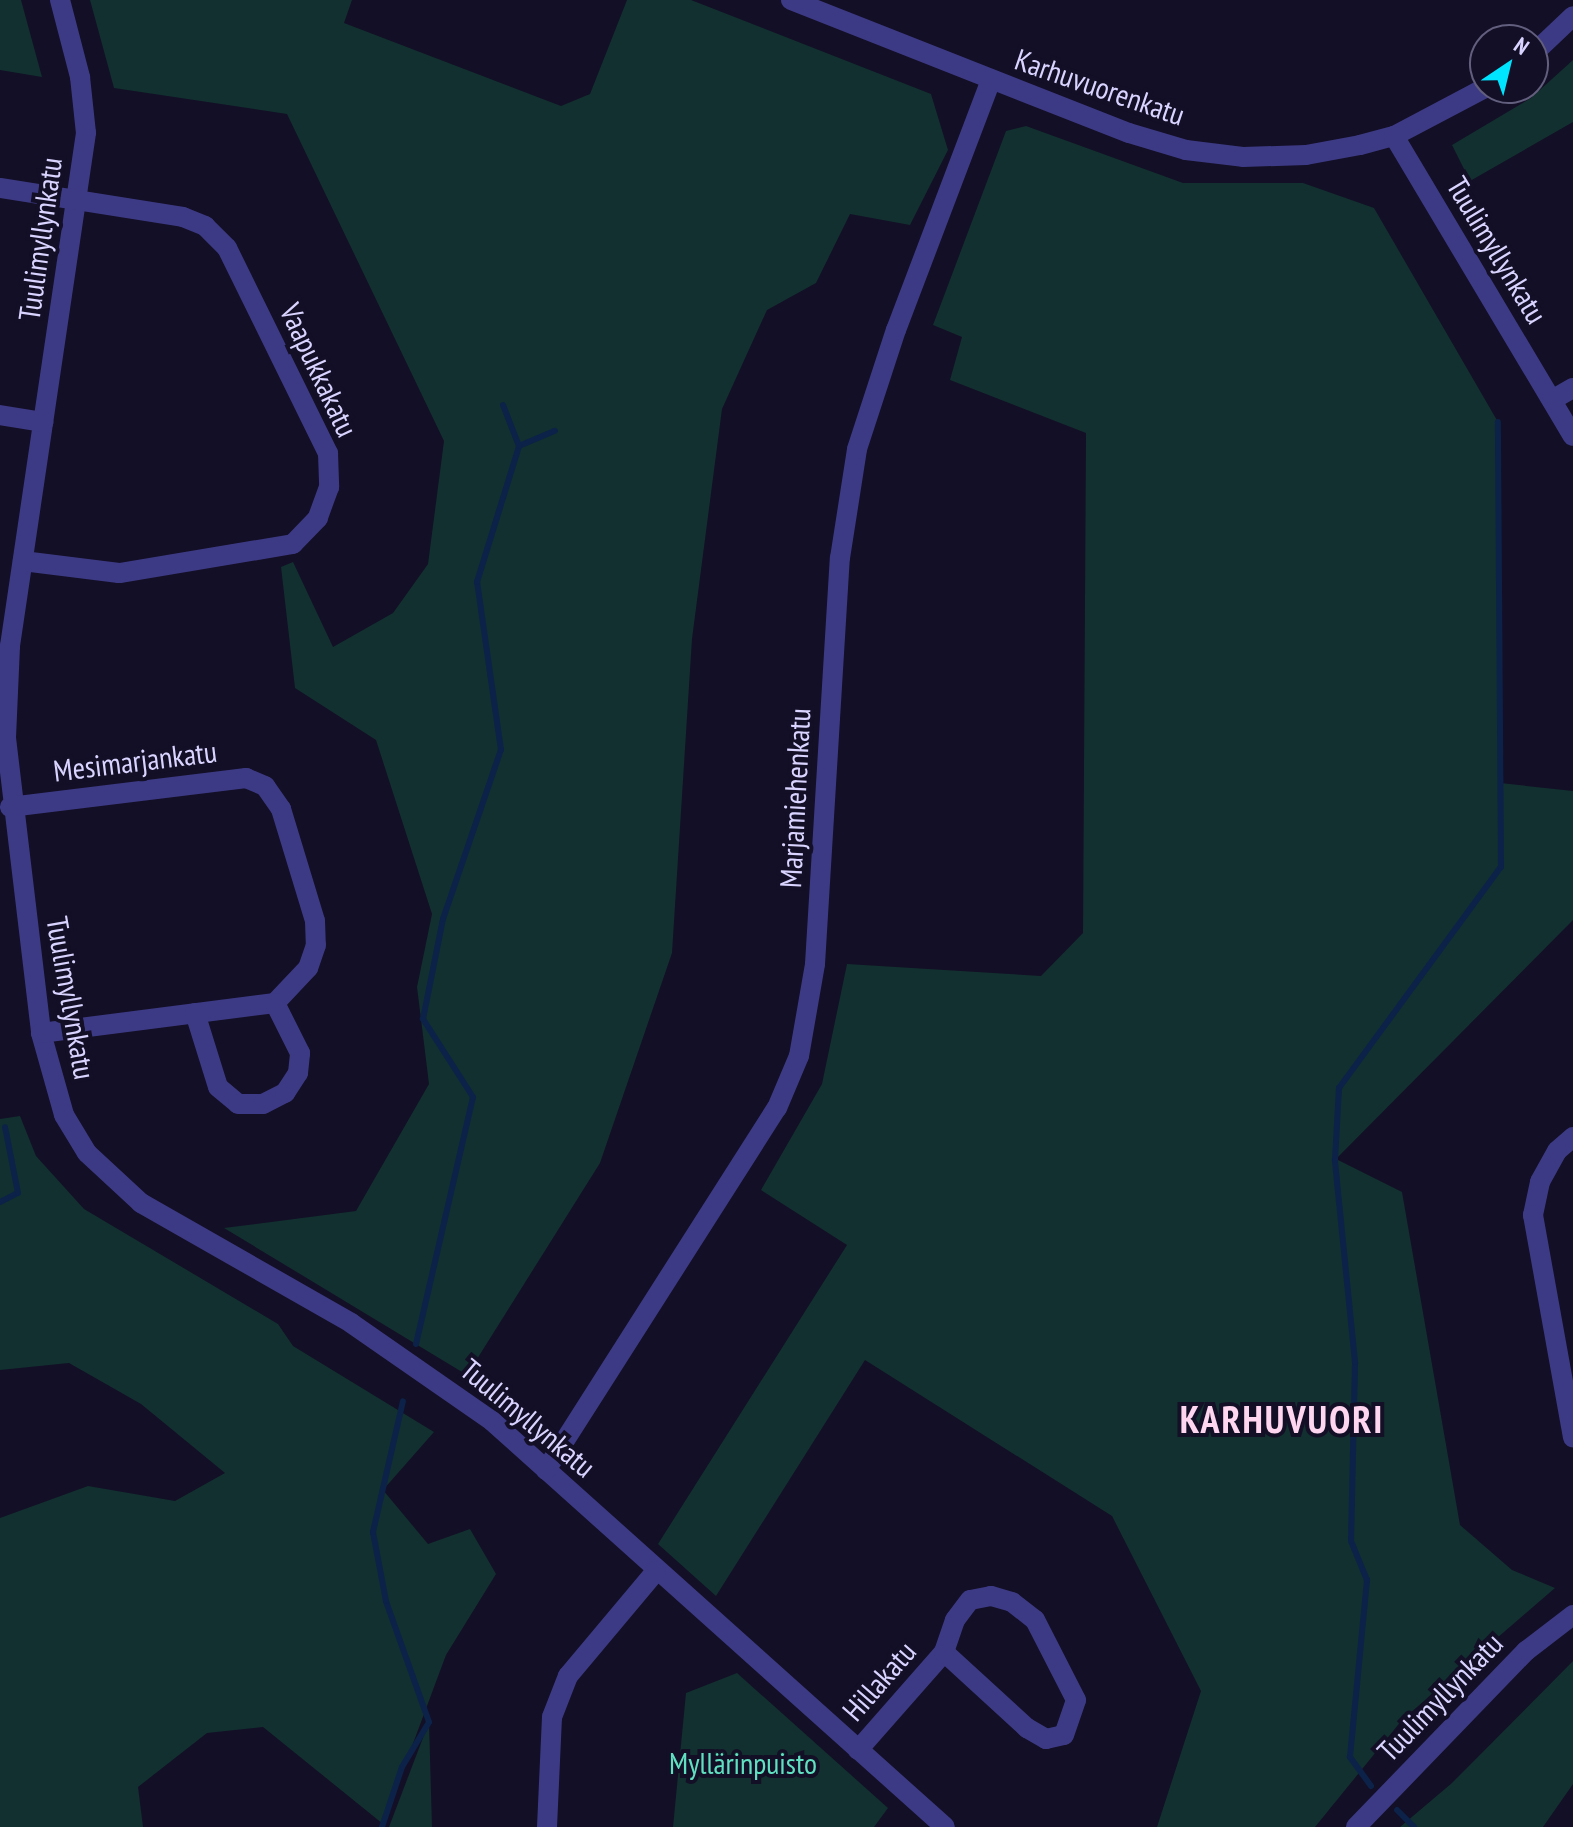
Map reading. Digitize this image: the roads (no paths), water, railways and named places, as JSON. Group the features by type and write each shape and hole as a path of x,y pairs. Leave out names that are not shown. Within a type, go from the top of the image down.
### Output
{"street":[{"name":"Tuulimyllynkatu","path":"60,0 80,77 86,133 6,693 10,807 41,1033 64,1115 87,1153 120,1187 397,1352 492,1421 945,1827"},
{"name":"Karhuvuorenkatu","path":"803,2 991,80 1186,150 1243,157 1306,155 1394,136 1469,96"},
{"path":"1549,39 1573,16"},
{"name":"Marjamiehenkatu","path":"546,1470 777,1108 799,1056 815,964 840,558 857,449 896,330 991,80"},
{"name":"Tuulimyllynkatu","path":"1394,136 1573,436"},
{"name":"Vaapukkakatu","path":"0,188 183,217 205,226 227,248 328,453 329,487 318,518 293,544 119,573 23,561"},
{"path":"1552,400 1573,388"},
{"path":"0,415 43,422"},
{"name":"Mesimarjankatu","path":"10,807 218,778 246,778 265,786 281,809 315,921 316,945 308,968 275,1003"},
{"path":"41,1033 195,1013 275,1003 300,1053 298,1073 285,1093 263,1104 238,1104 218,1087 195,1013"},
{"path":"1573,1137 1557,1151 1540,1182 1533,1215 1573,1437"},
{"path":"547,1827 552,1717 568,1676 656,1571"},
{"name":"Hillakatu","path":"858,1750 944,1652 955,1620 970,1600 991,1596 1012,1602 1035,1620 1076,1700 1064,1735 1046,1739 1027,1728 944,1652"},
{"name":"Tuulimyllynkatu","path":"1356,1827 1526,1651 1573,1615"}],"waterway":[{"path":"416,1344 473,1097 423,1019 443,919 501,750 477,582 519,446 503,405"},
{"path":"1371,1786 1350,1757 1367,1580 1351,1541 1355,1362 1335,1160 1339,1088 1501,867 1498,422"},
{"path":"519,446 555,431"},
{"path":"0,1202 18,1193 5,1127"},
{"path":"382,1827 402,1767 429,1722 386,1601 373,1532 403,1401"},
{"path":"1397,1810 1414,1827"}],"district":[{"name":"KARHUVUORI","path":"1282,1419"}],"park label":[{"name":"Myllärinpuisto","path":"743,1763"}]}
